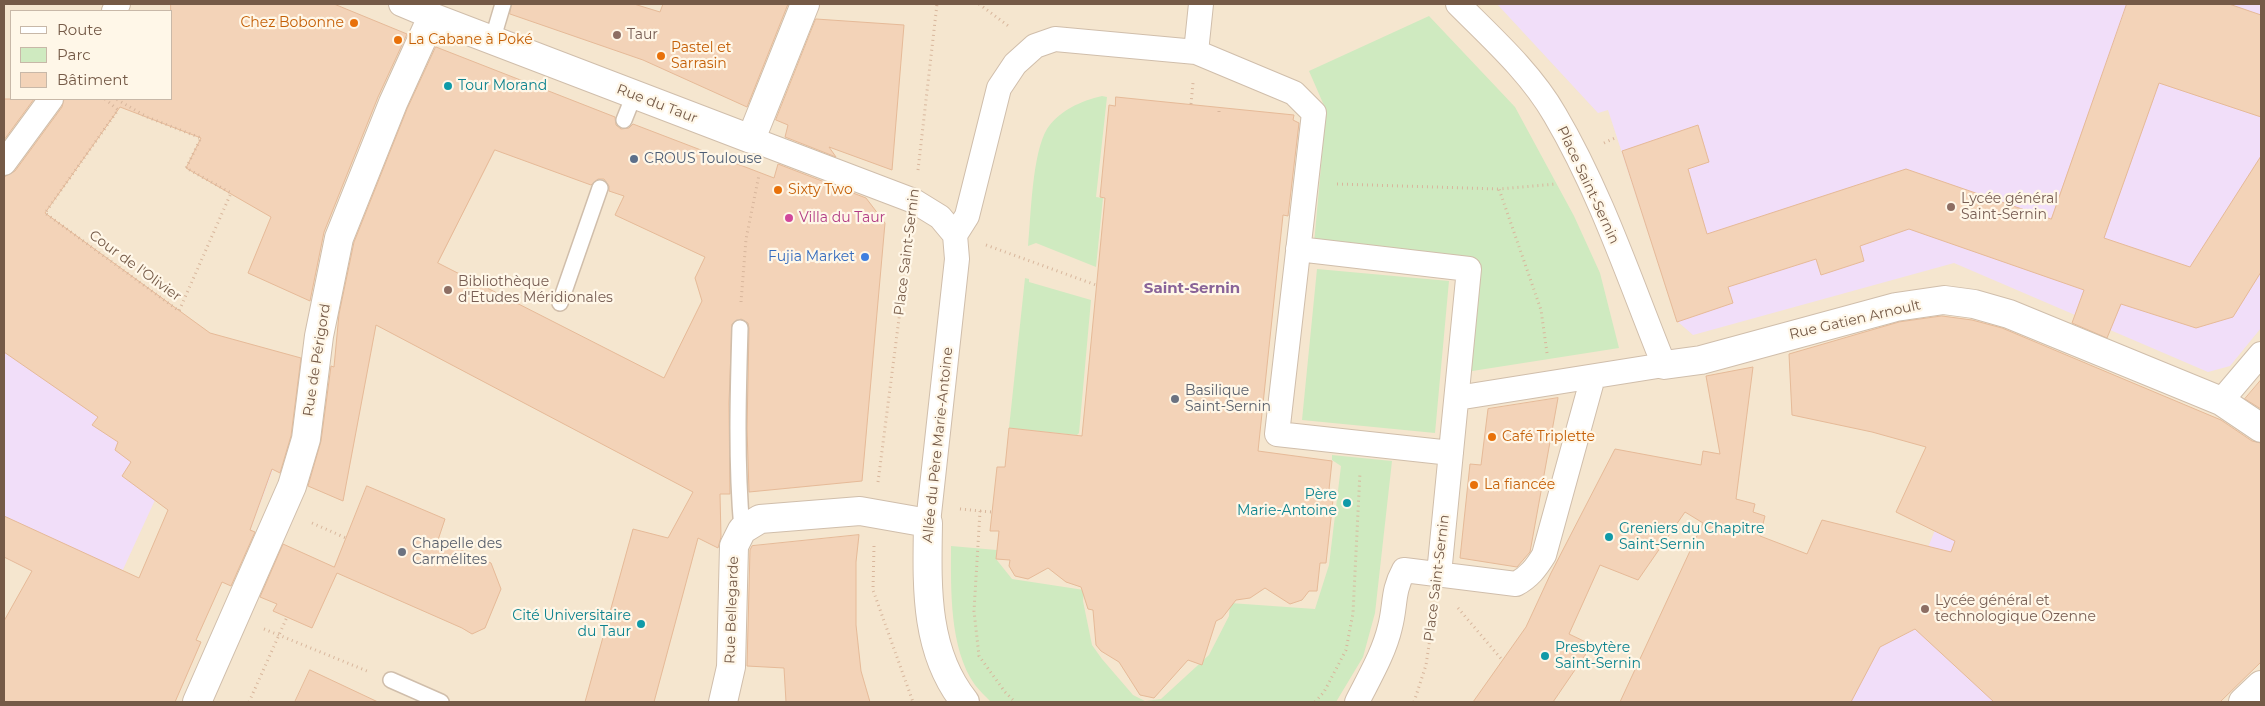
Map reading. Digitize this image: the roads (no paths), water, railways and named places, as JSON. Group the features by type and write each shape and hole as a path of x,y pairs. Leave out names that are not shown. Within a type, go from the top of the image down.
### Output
{"street":[{"name":"Rue du Taur","path":"401,4 914,201 940,217 955,235"},
{"path":"751,140 805,4"},
{"path":"1196,52 1201,4"},
{"name":"Place Saint-Sernin","path":"1458,4 1534,85 1554,114 1576,154 1619,252 1664,365"},
{"name":"Rue de Périgord","path":"197,702 292,486 306,439 320,336 339,238 394,103 432,17"},
{"path":"955,235 967,216 999,88 1015,64 1035,46 1055,39 1196,52 1294,93 1314,113 1277,434 1451,452"},
{"path":"4,163 50,100"},
{"name":"Allée du Père Marie-Antoine","path":"955,235 957,259 930,515 928,607 942,659 956,691 965,702"},
{"name":"Place Saint-Sernin","path":"1298,249 1469,268 1439,574"},
{"name":"Rue Gatien Arnoult","path":"1456,398 1701,360 1896,307 1944,300 1974,304 2009,314 2221,401 2261,428"},
{"path":"2221,401 2261,354"},
{"path":"1357,702 1383,649 1391,626 1396,584 1404,570 1516,584 1525,580 1535,569 1544,555 1593,377"},
{"path":"742,530 760,519 860,511 930,515"},
{"name":"Rue Bellegarde","path":"723,702 731,667 734,546 742,530"},
{"path":"2243,702 2261,685"}],"lane":[{"path":"492,40 503,4"},
{"path":"624,120 634,95"},
{"path":"560,303 600,188"},
{"path":"740,328 737,411 742,530"},
{"path":"391,680 441,702"}],"place":[{"name":"Chez Bobonne","path":"354,23"},
{"name":"Taur","path":"617,35"},
{"name":"La Cabane à Poké","path":"398,40"},
{"name":"Pastel et Sarrasin","path":"661,56"},
{"name":"Tour Morand","path":"448,86"},
{"name":"CROUS Toulouse","path":"634,159"},
{"name":"Sixty Two","path":"778,190"},
{"name":"Lycée général Saint-Sernin","path":"1951,207"},
{"name":"Villa du Taur","path":"789,218"},
{"name":"Fujia Market","path":"865,257"},
{"name":"Bibliothèque d'Etudes Méridionales","path":"448,290"},
{"name":"Basilique Saint-Sernin","path":"1175,399"},
{"name":"Café Triplette","path":"1492,437"},
{"name":"La fiancée","path":"1474,485"},
{"name":"Père Marie-Antoine","path":"1347,503"},
{"name":"Greniers du Chapitre Saint-Sernin","path":"1609,537"},
{"name":"Chapelle des Carmélites","path":"402,552"},
{"name":"Lycée général et technologique Ozenne","path":"1925,609"},
{"name":"Cité Universitaire du Taur","path":"641,624"},
{"name":"Presbytère Saint-Sernin","path":"1545,656"}],"district":[{"name":"Saint-Sernin","path":"1192,289"}]}
